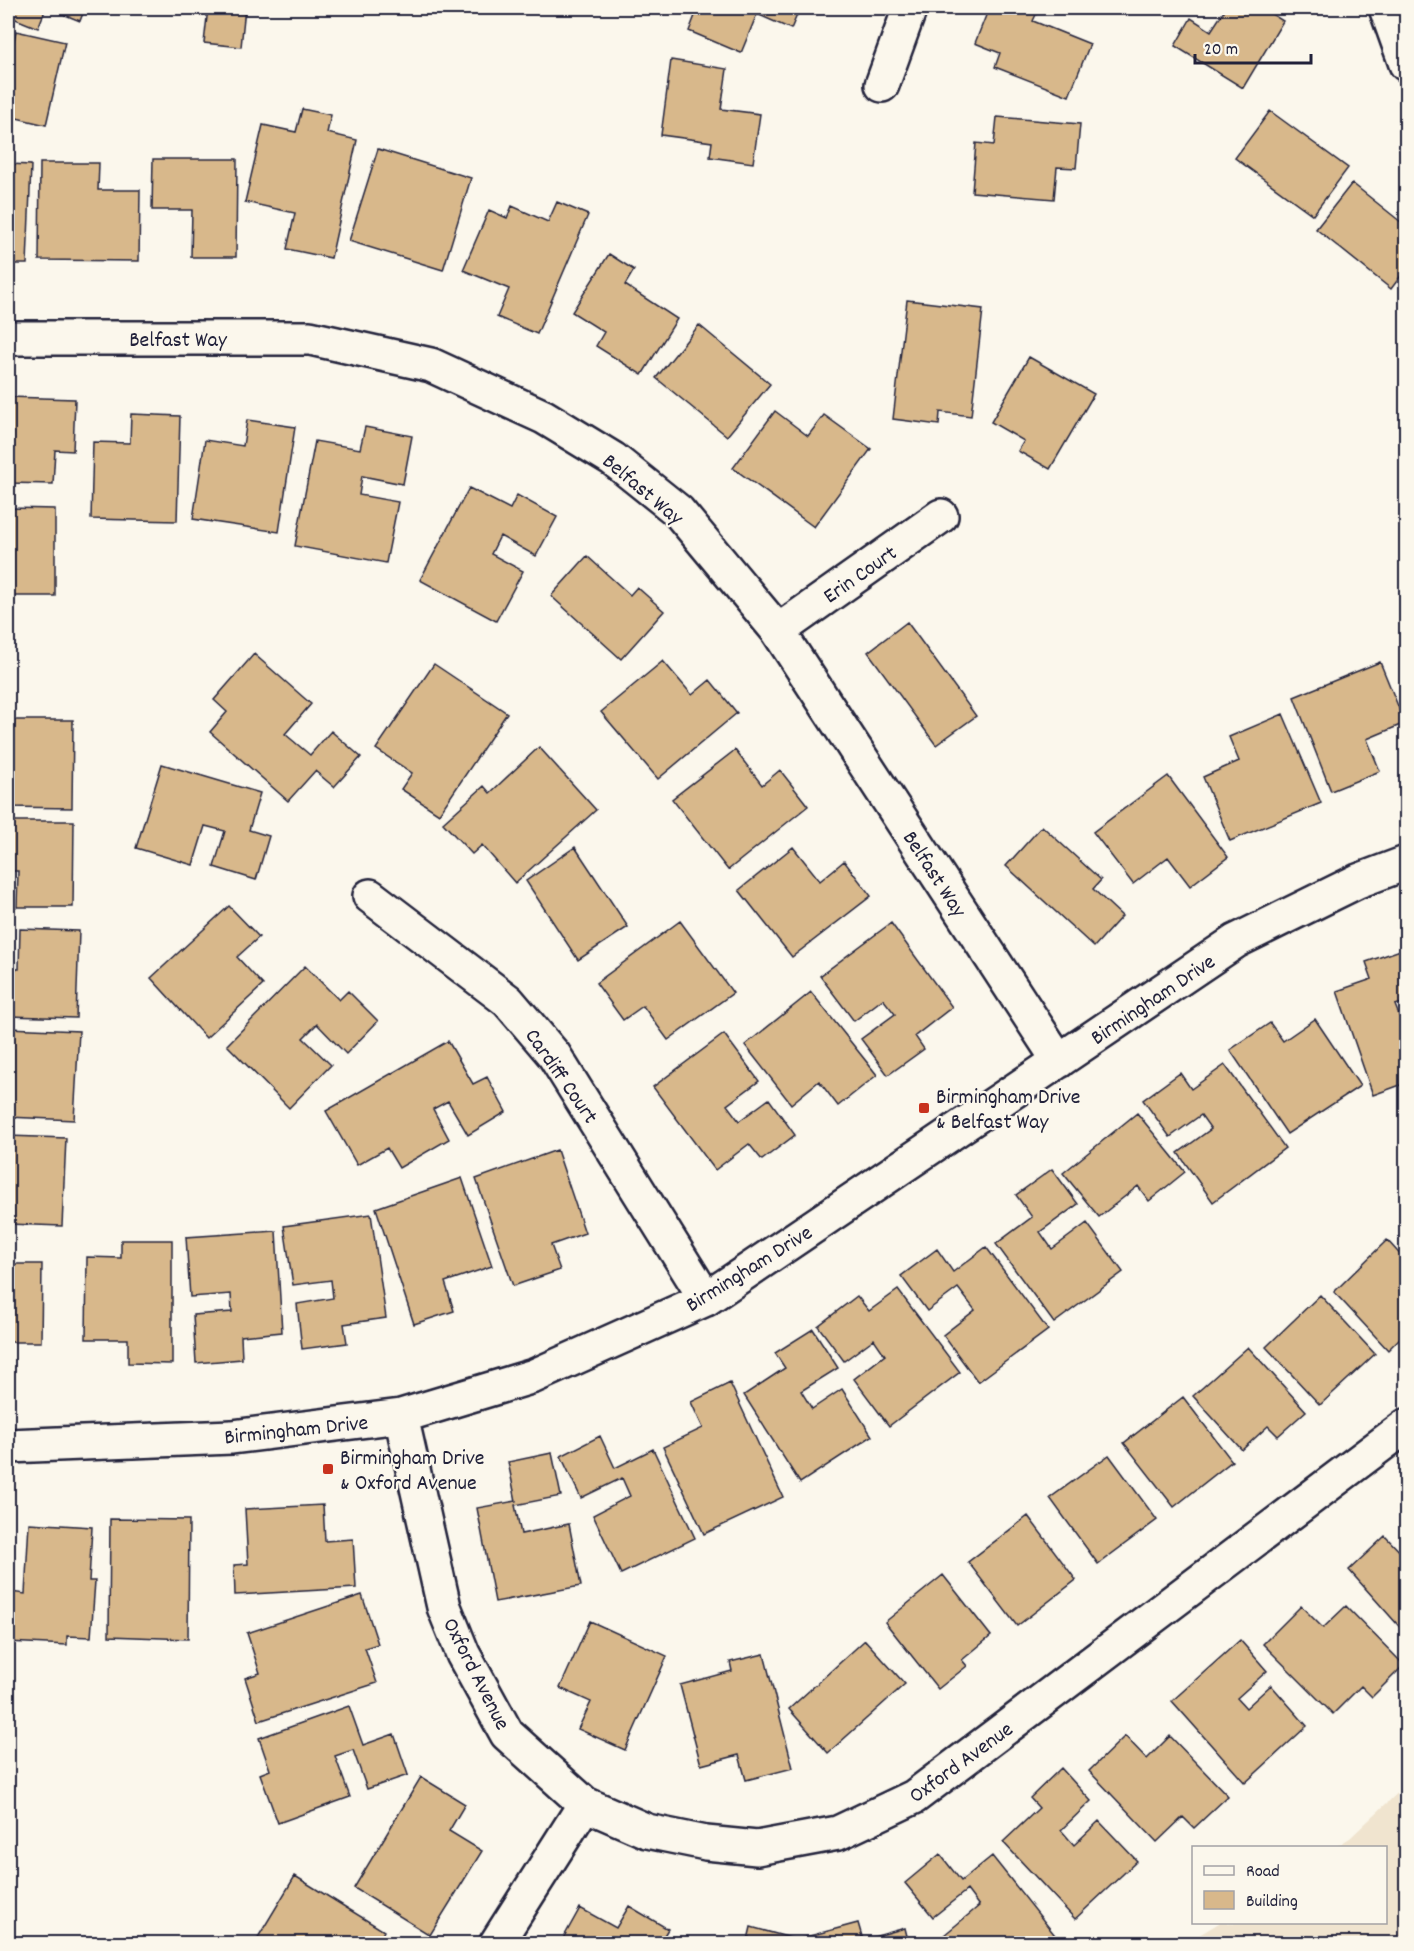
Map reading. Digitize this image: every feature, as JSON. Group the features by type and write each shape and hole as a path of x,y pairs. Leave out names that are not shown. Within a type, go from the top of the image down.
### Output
{"street":[{"path":"882,85 910,8"},
{"path":"1386,8 1407,64"},
{"name":"Belfast Way","path":"8,338 310,338 431,365 544,417 613,459 678,511 778,631 1059,1061"},
{"name":"Erin Court","path":"778,631 941,516"},
{"name":"Birmingham Drive","path":"8,1446 232,1437 401,1416 534,1376 706,1299 1236,940 1358,881 1407,863"},
{"name":"Cardiff Court","path":"370,896 508,1001 554,1055 706,1299"},
{"name":"Oxford Avenue","path":"401,1416 444,1607 463,1654 507,1734 585,1803 647,1831 706,1843 757,1848 838,1833 914,1797 1407,1426"},
{"path":"496,1944 585,1803"}],"shaded area":[{"path":"1406,1785 1406,1943 1186,1943 1217,1924 1387,1924 1387,1846 1337,1846 1350,1838"}],"building":[{"path":"8,8 46,8 38,28 8,16"},
{"path":"48,8 85,8 80,21"},
{"path":"208,8 245,8 241,47 204,43"},
{"path":"698,8 800,8 791,29 757,14 741,53 689,31"},
{"path":"989,8 1039,8 1033,21 1090,44 1069,96 995,67 1000,53 975,43"},
{"path":"1226,8 1266,8 1265,10 1283,21 1243,88 1175,46 1191,18 1211,31"},
{"path":"16,31 65,42 46,125 8,116 8,68"},
{"path":"671,60 727,69 721,109 760,114 753,163 710,157 712,142 661,135"},
{"path":"302,109 331,115 327,133 357,140 331,258 287,249 295,213 245,202 263,125 296,132"},
{"path":"1270,111 1348,168 1313,215 1235,158"},
{"path":"997,117 1080,124 1076,168 1057,167 1054,199 972,192 976,143 994,145"},
{"path":"378,149 471,178 443,270 349,241"},
{"path":"153,159 237,159 236,257 191,257 192,210 152,210"},
{"path":"40,163 99,163 98,190 140,190 139,261 39,260"},
{"path":"8,164 31,165 27,264 8,264"},
{"path":"1352,183 1406,226 1406,269 1391,289 1316,229"},
{"path":"557,202 588,215 537,334 497,317 509,289 463,270 489,210 507,218 512,206 548,222"},
{"path":"609,254 634,270 625,285 677,319 642,375 596,346 604,332 572,312"},
{"path":"907,300 983,309 971,416 940,412 939,425 893,419"},
{"path":"699,325 770,384 727,436 656,378"},
{"path":"1029,357 1094,394 1050,469 1018,451 1024,441 991,422"},
{"path":"8,397 75,399 73,451 55,450 53,484 8,483"},
{"path":"775,411 808,436 824,415 871,449 814,527 733,468"},
{"path":"131,414 180,416 177,521 91,519 93,442 130,443"},
{"path":"247,420 295,427 279,532 193,519 205,440 243,446"},
{"path":"365,427 412,436 403,484 362,476 359,495 398,502 386,563 295,546 315,441 360,449"},
{"path":"469,488 510,509 517,495 557,517 536,556 500,536 491,554 523,571 496,621 420,580"},
{"path":"8,508 55,509 55,596 8,596"},
{"path":"587,556 630,595 637,587 664,611 621,659 551,596"},
{"path":"907,622 976,716 936,745 868,652"},
{"path":"254,654 311,704 285,734 310,755 331,731 361,757 334,787 315,771 288,801 210,732 227,712 214,700"},
{"path":"663,661 692,695 710,680 737,713 658,779 601,712"},
{"path":"1380,662 1405,723 1367,739 1380,771 1331,791 1294,697"},
{"path":"434,664 507,713 439,814 401,789 412,773 376,749"},
{"path":"1283,714 1321,803 1230,841 1203,777 1239,761 1229,737"},
{"path":"14,720 73,720 72,808 8,807 8,757 13,757"},
{"path":"539,747 596,810 515,883 482,845 472,854 443,823 484,786 490,793"},
{"path":"735,750 762,785 780,770 808,806 728,870 672,799"},
{"path":"162,764 260,793 249,830 269,836 256,880 214,867 225,831 205,826 193,865 136,848"},
{"path":"1168,776 1228,857 1190,886 1168,857 1133,884 1093,832"},
{"path":"8,821 74,821 73,907 17,907 18,871 8,871"},
{"path":"1042,826 1101,880 1093,889 1122,916 1094,947 1006,866"},
{"path":"575,847 628,927 578,960 526,881"},
{"path":"793,847 820,881 844,861 871,896 792,957 739,890"},
{"path":"229,906 259,937 237,957 263,985 206,1038 151,978"},
{"path":"680,921 733,993 668,1040 643,1006 623,1020 596,983"},
{"path":"891,923 952,1007 915,1036 924,1049 888,1075 861,1039 895,1014 883,999 854,1021 820,976"},
{"path":"20,929 79,931 76,1018 8,1016 8,969 19,969"},
{"path":"1406,948 1406,1002 1395,1005 1401,1020 1406,1018 1406,1083 1373,1095 1337,991 1372,979 1366,962"},
{"path":"305,966 339,1000 348,991 378,1021 346,1054 317,1024 303,1038 331,1065 289,1108 227,1045"},
{"path":"811,992 877,1075 838,1106 819,1081 791,1104 745,1045"},
{"path":"1315,1019 1360,1086 1287,1134 1230,1050 1270,1023 1283,1041"},
{"path":"8,1028 79,1031 74,1120 8,1117"},
{"path":"724,1034 759,1081 727,1105 739,1121 769,1099 795,1135 762,1160 749,1144 715,1170 653,1087"},
{"path":"448,1041 473,1084 487,1077 506,1112 468,1135 448,1101 433,1109 449,1139 399,1168 387,1148 357,1165 326,1111"},
{"path":"1225,1065 1285,1148 1213,1202 1178,1153 1211,1129 1201,1115 1170,1137 1143,1100 1180,1073 1191,1089"},
{"path":"1137,1113 1185,1172 1149,1201 1138,1186 1099,1217 1063,1173"},
{"path":"8,1136 66,1138 62,1226 8,1224"},
{"path":"557,1150 585,1233 551,1245 560,1270 513,1286 476,1179"},
{"path":"1052,1169 1078,1204 1040,1232 1052,1249 1087,1223 1123,1272 1054,1323 996,1244 1032,1217 1016,1195"},
{"path":"462,1178 492,1266 445,1282 454,1311 414,1324 376,1208"},
{"path":"371,1214 386,1318 344,1324 347,1343 302,1349 297,1304 333,1298 331,1280 293,1285 284,1226"},
{"path":"276,1231 282,1332 241,1336 242,1359 196,1363 193,1315 232,1312 231,1294 190,1297 186,1237"},
{"path":"121,1240 172,1240 172,1364 128,1363 128,1339 86,1339 87,1257 121,1258"},
{"path":"1387,1240 1406,1261 1406,1332 1388,1350 1334,1292"},
{"path":"986,1247 1048,1330 978,1382 943,1335 975,1310 958,1288 927,1311 901,1276 937,1249 953,1272"},
{"path":"8,1264 42,1264 41,1342 8,1342"},
{"path":"898,1290 960,1372 889,1426 854,1379 885,1355 874,1339 844,1361 818,1326 857,1296 869,1311"},
{"path":"1320,1295 1375,1354 1320,1405 1266,1347"},
{"path":"813,1329 838,1368 801,1391 812,1409 842,1389 872,1436 800,1483 744,1395 785,1368 775,1353"},
{"path":"1248,1347 1306,1411 1278,1436 1268,1426 1242,1450 1193,1396"},
{"path":"730,1383 783,1497 704,1534 663,1447 703,1428 691,1402"},
{"path":"1183,1397 1232,1461 1174,1507 1124,1443"},
{"path":"600,1436 615,1468 653,1449 695,1538 621,1574 593,1515 630,1496 622,1478 581,1498 561,1456"},
{"path":"552,1453 561,1496 515,1505 521,1534 569,1524 581,1586 495,1602 477,1508 516,1501 508,1462"},
{"path":"1109,1455 1157,1520 1098,1564 1050,1498"},
{"path":"323,1505 325,1541 353,1539 356,1588 235,1595 234,1565 248,1564 245,1509"},
{"path":"1028,1516 1076,1580 1017,1626 968,1562"},
{"path":"110,1519 189,1520 188,1639 109,1636"},
{"path":"29,1523 92,1527 89,1581 95,1581 91,1637 67,1636 67,1645 8,1642 11,1592 25,1594"},
{"path":"1385,1536 1406,1558 1406,1634 1349,1570"},
{"path":"943,1575 991,1636 962,1660 967,1666 938,1689 885,1622"},
{"path":"362,1595 378,1644 365,1648 377,1683 259,1721 245,1678 260,1673 247,1633"},
{"path":"1301,1606 1323,1628 1346,1606 1404,1665 1372,1697 1361,1686 1333,1714 1263,1644"},
{"path":"590,1621 667,1656 625,1750 578,1729 591,1702 560,1688"},
{"path":"865,1640 905,1684 828,1753 789,1709"},
{"path":"1240,1640 1267,1671 1237,1698 1246,1708 1271,1685 1307,1726 1245,1783 1172,1701"},
{"path":"764,1654 793,1768 746,1780 739,1755 701,1765 680,1685 732,1671 730,1662"},
{"path":"349,1706 363,1745 394,1734 408,1775 367,1789 353,1750 335,1756 350,1797 278,1823 260,1774 270,1770 259,1738"},
{"path":"1125,1736 1147,1759 1170,1736 1228,1796 1194,1828 1183,1817 1157,1842 1089,1771"},
{"path":"1061,1768 1091,1801 1061,1830 1074,1845 1099,1821 1137,1861 1075,1919 1003,1842 1039,1808 1030,1798"},
{"path":"421,1777 465,1804 449,1831 482,1851 430,1935 354,1888"},
{"path":"940,1854 961,1881 992,1856 1062,1944 951,1944 944,1935 979,1906 967,1890 933,1917 905,1883"},
{"path":"295,1876 384,1931 377,1944 254,1944"},
{"path":"629,1906 668,1929 659,1944 560,1944 580,1908 616,1928"},
{"path":"858,1923 863,1940 905,1928 909,1944 804,1944 802,1938"},
{"path":"751,1927 798,1940 797,1944 747,1944"}],"place":[{"name":"Birmingham Drive & Belfast Way","path":"924,1108"},
{"name":"Birmingham Drive & Oxford Avenue","path":"328,1469"}]}
